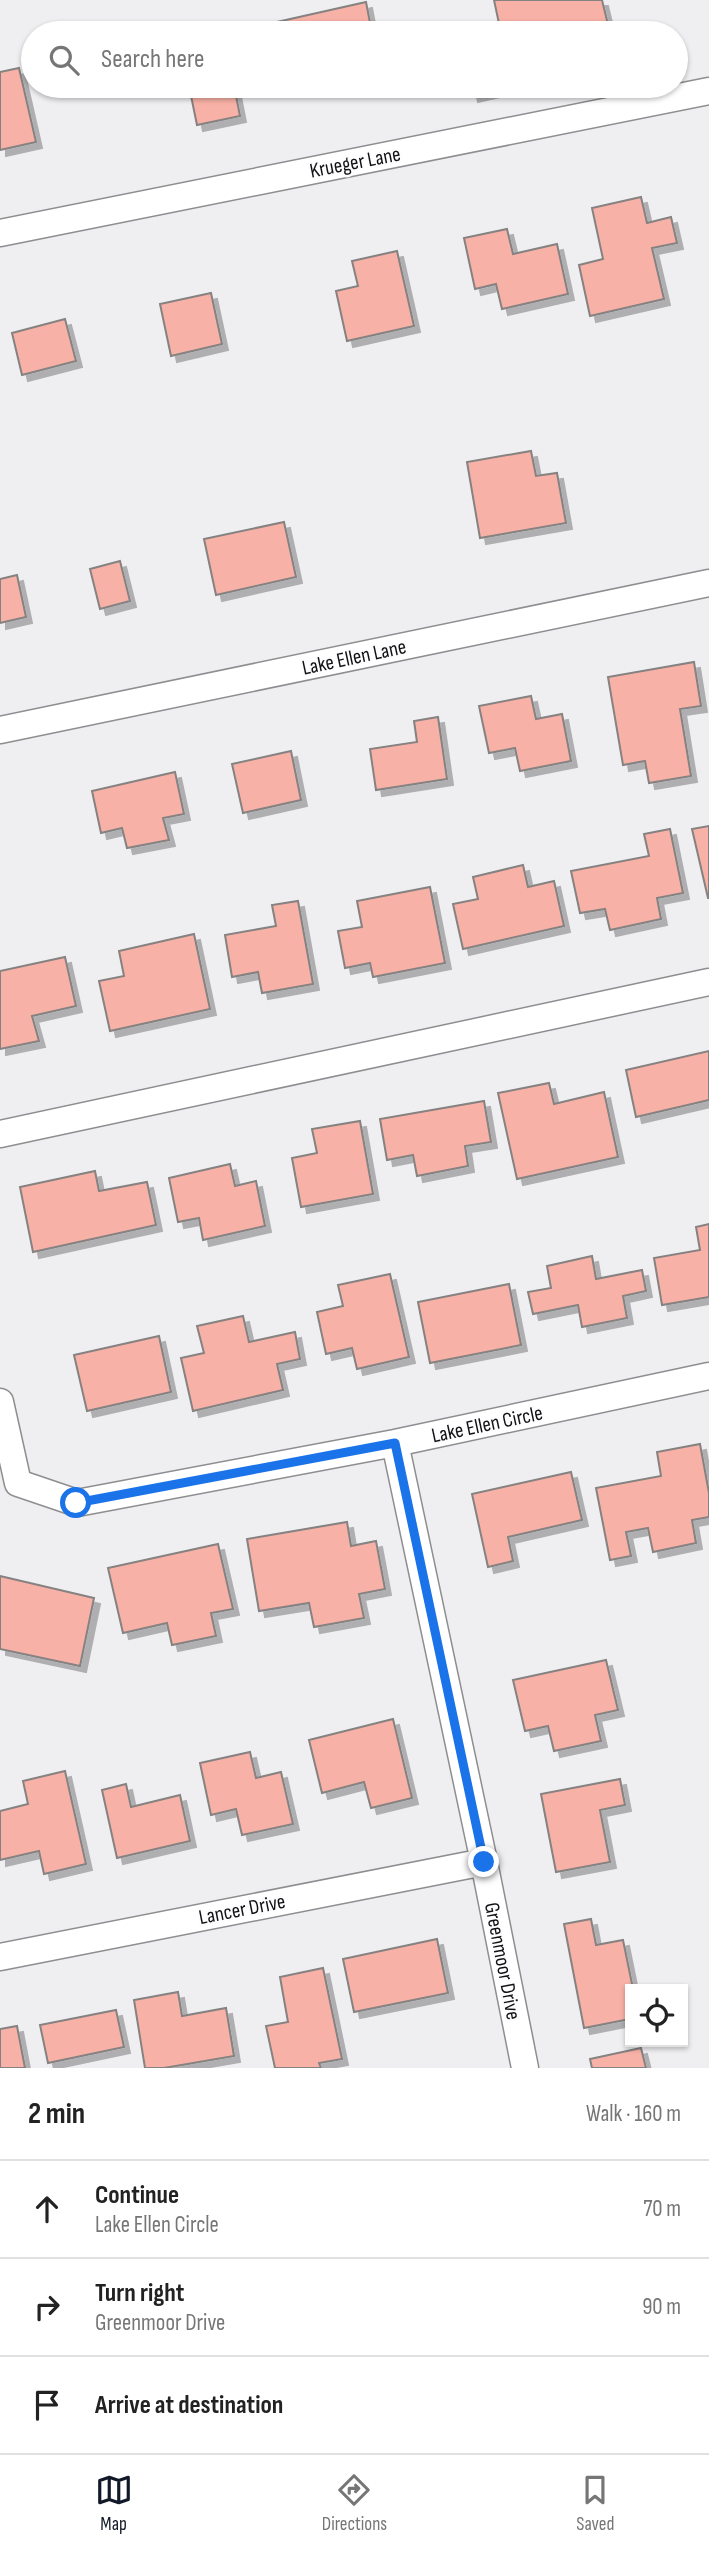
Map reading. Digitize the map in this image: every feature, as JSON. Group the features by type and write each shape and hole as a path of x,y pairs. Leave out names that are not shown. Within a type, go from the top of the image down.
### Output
{"street":[{"name":"Krueger Lane","path":"688,95 709,91"},
{"name":"Krueger Lane","path":"0,233 674,98"},
{"name":"Lake Ellen Lane","path":"0,730 709,583"},
{"path":"0,1134 709,982"},
{"name":"Lake Ellen Circle","path":"0,1402 18,1483 76,1503 395,1443 709,1376"},
{"name":"Greenmoor Drive","path":"395,1443 525,2068"},
{"name":"Lancer Drive","path":"0,1957 484,1862"}],"building":[{"path":"494,0 602,0 607,21 498,21"},
{"path":"366,2 370,21 281,21"},
{"path":"19,68 21,98 26,98 36,142 0,150 0,72"},
{"path":"191,98 236,98 240,116 197,125"},
{"path":"641,197 647,223 671,217 677,243 652,248 664,299 590,316 579,265 603,259 592,208"},
{"path":"507,229 513,254 557,244 568,294 502,309 496,284 475,289 464,238"},
{"path":"397,251 414,326 347,341 336,291 358,286 352,261"},
{"path":"211,293 222,344 171,356 160,304"},
{"path":"65,319 76,361 22,375 12,333"},
{"path":"531,451 536,476 557,473 566,523 480,538 467,462"},
{"path":"284,522 296,577 216,595 204,539"},
{"path":"120,561 130,601 100,609 90,569"},
{"path":"17,575 26,617 0,623 0,579"},
{"path":"694,662 701,706 680,709 691,776 649,783 645,761 623,765 608,677"},
{"path":"531,696 536,719 562,714 571,761 520,771 515,748 489,753 479,706"},
{"path":"438,717 447,779 376,790 370,749 417,742 414,721"},
{"path":"291,751 301,800 243,813 232,764"},
{"path":"175,772 184,814 163,818 169,840 127,848 122,828 101,833 92,791"},
{"path":"709,826 709,898 708,898 692,829"},
{"path":"670,829 683,893 657,898 661,919 610,930 605,909 580,913 571,871 649,856 644,834"},
{"path":"523,865 528,887 554,881 564,926 463,949 453,904 478,899 473,877"},
{"path":"430,887 445,963 373,977 370,963 345,968 338,931 362,927 357,901"},
{"path":"298,901 313,984 262,993 258,972 232,977 225,935 276,926 272,905"},
{"path":"194,934 210,1009 110,1031 99,981 124,976 119,951"},
{"path":"65,957 76,1006 32,1016 39,1041 0,1049 0,971"},
{"path":"709,1051 709,1100 636,1117 626,1070"},
{"path":"549,1083 554,1104 604,1092 618,1157 517,1179 498,1093"},
{"path":"484,1101 491,1142 465,1146 468,1166 417,1176 413,1155 387,1160 380,1119"},
{"path":"360,1121 373,1194 301,1207 292,1158 317,1153 312,1129"},
{"path":"230,1164 235,1186 256,1181 265,1226 203,1240 199,1218 178,1222 169,1178"},
{"path":"95,1171 99,1191 147,1182 156,1225 33,1252 20,1187"},
{"path":"709,1224 709,1297 662,1305 654,1258 700,1250 696,1227"},
{"path":"592,1256 596,1279 642,1270 646,1291 623,1296 627,1318 582,1327 578,1305 533,1314 528,1292 551,1288 547,1266"},
{"path":"390,1274 409,1357 357,1369 352,1348 326,1354 317,1312 343,1306 338,1285"},
{"path":"509,1284 521,1345 430,1363 418,1302"},
{"path":"243,1316 249,1342 295,1332 300,1359 277,1364 283,1390 193,1411 181,1358 204,1353 197,1326"},
{"path":"159,1336 171,1392 87,1411 74,1355"},
{"path":"700,1444 709,1493 709,1517 692,1520 696,1543 653,1552 648,1528 626,1532 631,1556 610,1560 596,1488 661,1476 657,1452"},
{"path":"571,1472 582,1520 508,1537 513,1561 488,1567 472,1494"},
{"path":"347,1522 351,1546 376,1541 385,1589 359,1594 364,1618 314,1627 309,1603 259,1611 247,1539"},
{"path":"218,1544 233,1609 211,1613 216,1636 172,1645 167,1623 123,1633 108,1568"},
{"path":"0,1576 94,1598 80,1666 0,1649"},
{"path":"606,1660 618,1710 595,1715 601,1741 554,1751 548,1726 525,1731 513,1680"},
{"path":"393,1719 412,1798 371,1808 364,1782 322,1793 309,1740"},
{"path":"250,1752 256,1778 281,1772 293,1824 242,1835 236,1809 211,1815 200,1763"},
{"path":"65,1771 86,1864 44,1874 39,1851 0,1860 0,1811 28,1804 23,1781"},
{"path":"620,1779 625,1805 600,1810 610,1862 556,1872 541,1794"},
{"path":"126,1784 131,1807 180,1795 190,1841 117,1858 102,1790"},
{"path":"591,1919 596,1945 623,1940 632,1984 625,1984 625,2020 584,2028 564,1924"},
{"path":"437,1939 448,1993 354,2012 343,1959"},
{"path":"323,1968 342,2059 319,2063 321,2068 275,2068 266,2026 288,2022 280,1977"},
{"path":"178,1992 182,2016 226,2008 234,2056 164,2068 145,2068 134,2000"},
{"path":"116,2010 124,2047 48,2063 40,2025"},
{"path":"17,2026 25,2068 0,2068 0,2029"},
{"path":"641,2048 646,2068 592,2068 590,2059"}],"route":[{"path":"76,1503 395,1443 484,1862"}]}
